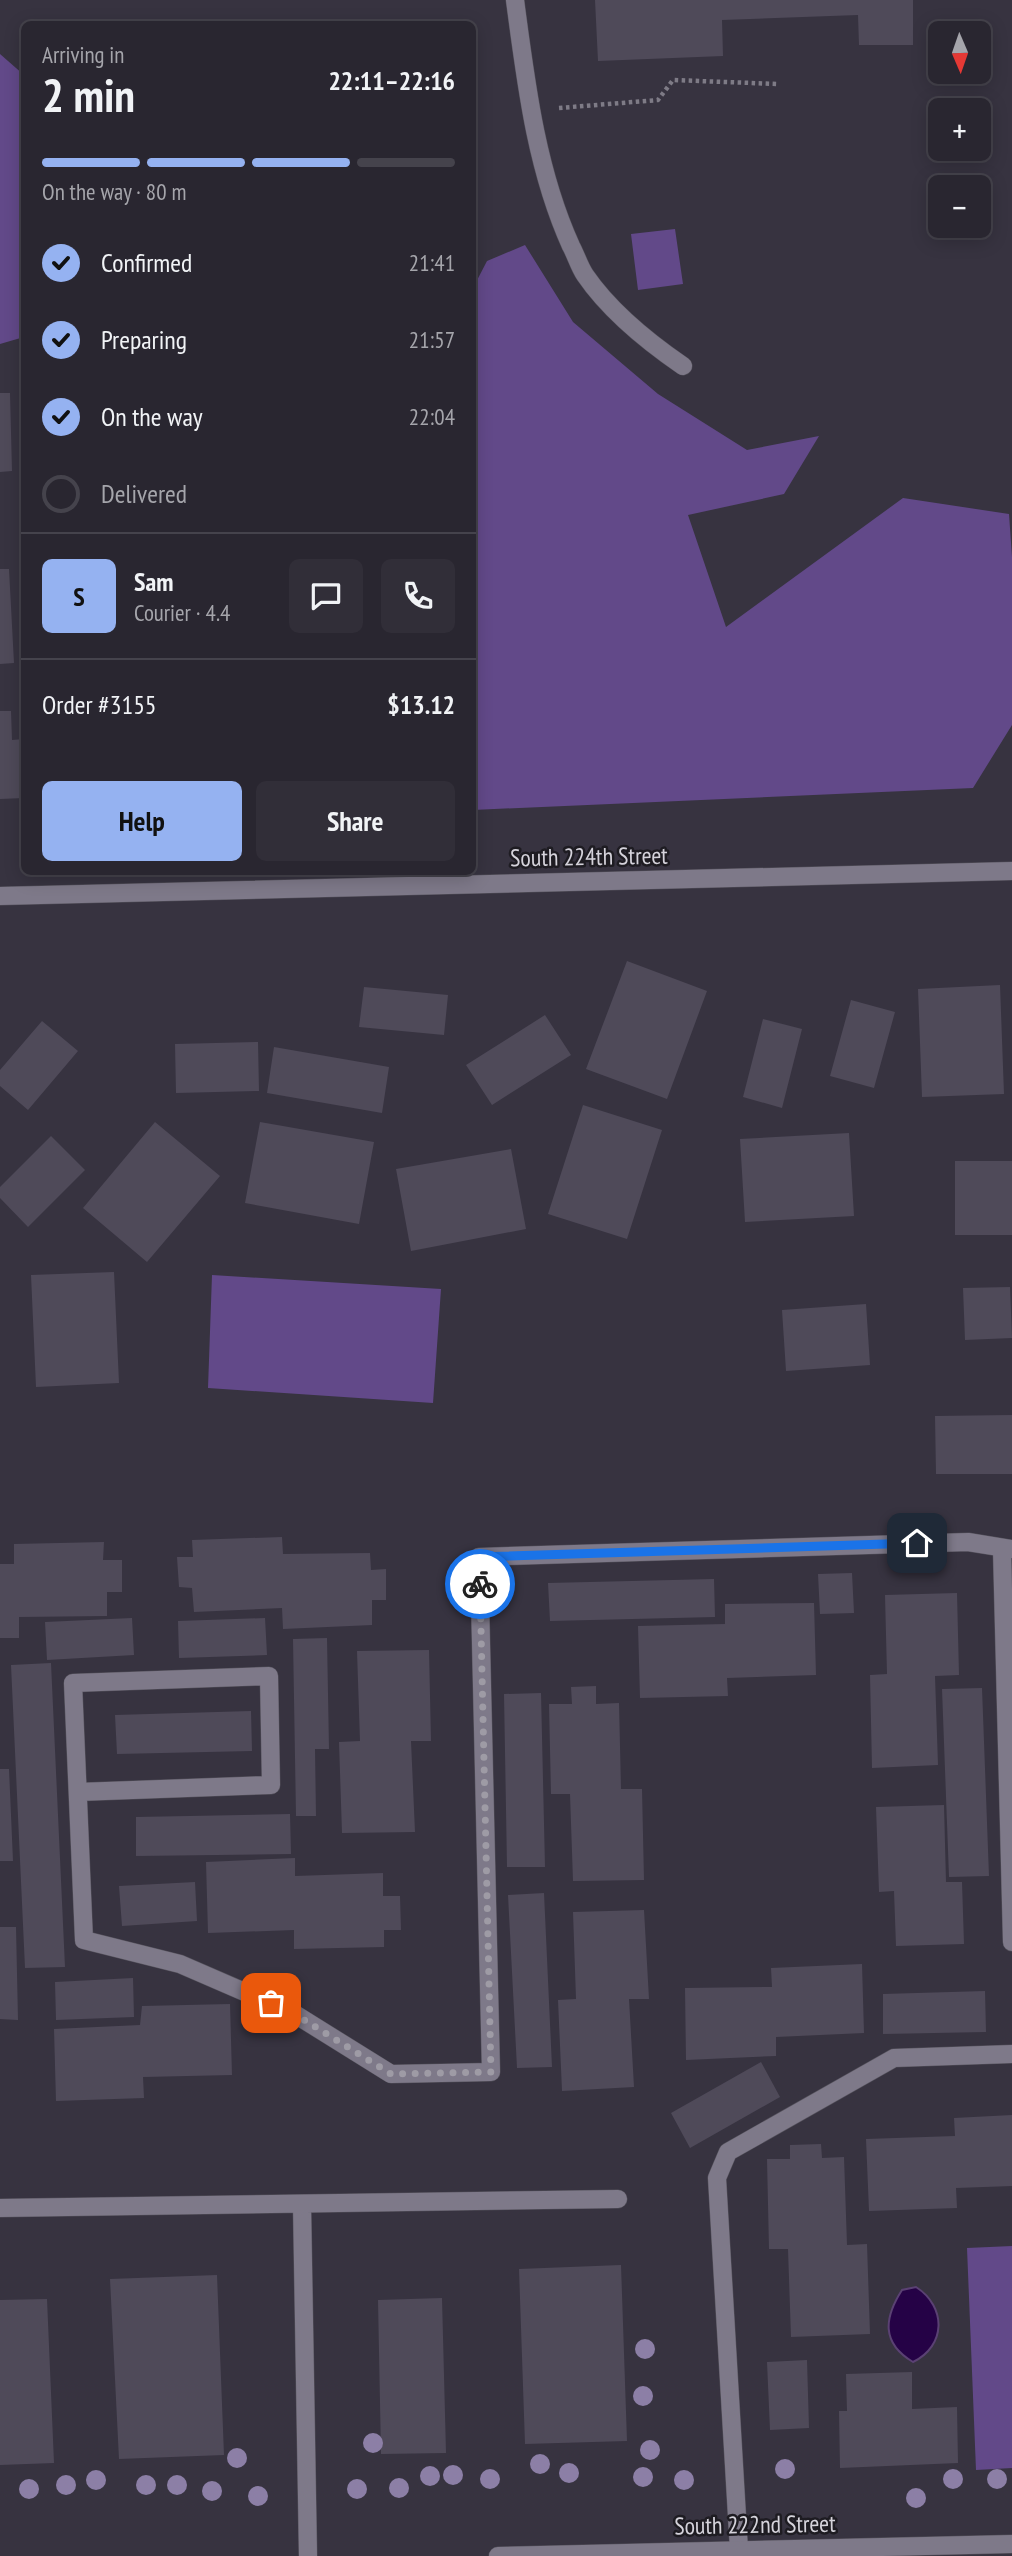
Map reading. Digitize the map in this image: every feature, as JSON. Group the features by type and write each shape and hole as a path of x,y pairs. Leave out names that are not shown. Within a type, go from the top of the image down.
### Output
{"street":[{"path":"515,0 531,110 559,219 584,275 634,330 682,366"},
{"name":"South 224th Street","path":"0,896 1012,871"},
{"path":"78,1792 271,1785 269,1676 73,1683 84,1940 180,1964 243,1991 293,2013 391,2074 491,2072 479,1557 968,1542 1007,1549 1012,1942"},
{"path":"739,2550 718,2178 728,2152 894,2058 1012,2054"},
{"path":"0,2208 618,2200"},
{"path":"302,2204 308,2556"},
{"name":"South 222nd Street","path":"498,2556 715,2553 739,2550 1012,2543"}],"path":[{"path":"531,110 658,100 673,80 778,84"}],"shaded area":[{"path":"0,54 21,72 21,338 0,344"},
{"path":"675,229 683,284 638,290 631,234"},
{"path":"525,245 573,322 658,394 747,450 819,436 784,494 688,515 726,627 903,498 1009,514 1012,557 1012,725 973,788 476,810 476,282 487,261"},
{"path":"212,1275 441,1289 433,1403 208,1388"},
{"path":"1012,2246 1012,2468 976,2470 967,2248"},
{"path":"916,2287 933,2305 938,2326 937,2337 932,2346 913,2362 895,2347 889,2320 902,2290"}],"building":[{"path":"595,0 913,0 913,45 859,45 858,15 722,20 723,56 598,61"},
{"path":"0,393 10,393 12,471 0,472"},
{"path":"0,569 9,569 14,663 0,664"},
{"path":"0,711 11,711 12,740 21,739 21,798 0,799"},
{"path":"627,961 707,991 667,1099 586,1069"},
{"path":"1000,985 1004,1094 922,1097 918,989"},
{"path":"364,987 448,995 444,1035 359,1027"},
{"path":"851,1000 895,1012 874,1088 830,1076"},
{"path":"545,1015 571,1055 492,1105 466,1065"},
{"path":"763,1019 802,1029 782,1108 743,1097"},
{"path":"42,1021 78,1051 28,1110 0,1086 0,1070"},
{"path":"258,1042 259,1091 176,1093 175,1044"},
{"path":"274,1047 389,1067 382,1113 267,1093"},
{"path":"583,1105 662,1130 627,1239 548,1214"},
{"path":"155,1122 220,1176 147,1262 83,1208"},
{"path":"260,1122 374,1142 359,1224 245,1203"},
{"path":"849,1133 854,1216 745,1222 740,1139"},
{"path":"51,1136 85,1170 28,1227 0,1198 0,1187"},
{"path":"511,1149 526,1229 411,1251 396,1169"},
{"path":"955,1161 1012,1161 1012,1235 955,1235"},
{"path":"114,1272 119,1383 36,1387 31,1275"},
{"path":"1010,1287 1012,1338 965,1340 963,1288"},
{"path":"866,1304 870,1365 786,1371 782,1310"},
{"path":"1012,1415 1012,1474 936,1474 935,1416"},
{"path":"282,1537 283,1554 370,1553 371,1570 386,1569 386,1600 372,1600 372,1625 283,1629 282,1608 194,1612 192,1588 179,1587 177,1557 193,1557 192,1540"},
{"path":"104,1542 103,1560 122,1560 122,1592 107,1592 107,1616 19,1617 19,1638 0,1638 0,1564 14,1564 14,1544"},
{"path":"852,1573 854,1613 820,1614 818,1574"},
{"path":"714,1579 715,1617 550,1621 548,1583"},
{"path":"957,1593 959,1675 935,1676 938,1765 872,1768 870,1675 887,1674 885,1595"},
{"path":"814,1603 816,1675 727,1678 728,1696 640,1698 638,1626 725,1624 725,1604"},
{"path":"132,1618 134,1655 47,1660 45,1622"},
{"path":"265,1618 267,1655 179,1658 178,1621"},
{"path":"327,1638 329,1749 315,1749 316,1816 296,1816 293,1639"},
{"path":"429,1650 431,1741 411,1741 415,1832 342,1833 339,1742 360,1741 357,1651"},
{"path":"51,1663 65,1967 25,1968 11,1665"},
{"path":"596,1686 596,1704 619,1703 621,1789 642,1789 644,1880 573,1881 570,1794 551,1794 549,1704 572,1704 571,1687"},
{"path":"982,1688 989,1876 949,1877 942,1689"},
{"path":"541,1693 545,1867 507,1867 504,1694"},
{"path":"251,1711 252,1751 117,1754 115,1715"},
{"path":"0,1769 9,1769 13,1861 0,1861"},
{"path":"944,1805 946,1882 962,1882 964,1944 896,1946 894,1891 879,1892 876,1807"},
{"path":"290,1814 291,1854 136,1856 136,1817"},
{"path":"295,1858 295,1876 383,1873 383,1896 400,1896 401,1930 384,1930 384,1947 294,1949 294,1930 208,1933 206,1862"},
{"path":"195,1882 197,1921 122,1926 119,1886"},
{"path":"544,1893 552,2067 517,2068 508,1895"},
{"path":"644,1910 649,1999 629,1999 634,2087 562,2091 558,2000 576,1999 573,1912"},
{"path":"0,1927 16,1927 18,2020 0,2019"},
{"path":"862,1964 864,2033 776,2037 776,2056 686,2060 685,1988 772,1987 771,1968"},
{"path":"133,1978 134,2017 56,2020 55,1982"},
{"path":"985,1991 986,2032 883,2034 883,1994"},
{"path":"230,2004 232,2075 143,2077 144,2098 56,2101 54,2029 140,2025 142,2006"},
{"path":"761,2062 780,2097 690,2148 671,2113"},
{"path":"1012,2115 1012,2186 956,2188 957,2208 869,2211 866,2139 955,2136 954,2118"},
{"path":"821,2144 822,2158 844,2157 847,2245 867,2244 870,2334 791,2337 788,2249 769,2249 767,2159 790,2159 790,2145"},
{"path":"621,2265 627,2441 525,2444 519,2269"},
{"path":"217,2275 224,2455 119,2459 110,2279"},
{"path":"442,2298 446,2453 381,2454 378,2300"},
{"path":"47,2299 54,2463 0,2465 0,2300"},
{"path":"807,2360 809,2428 770,2430 767,2362"},
{"path":"912,2372 912,2409 957,2407 958,2463 840,2468 839,2411 847,2411 846,2374"}],"way so far":[{"path":"271,2003 293,2013 391,2074 491,2072 480,1584"}],"route":[{"path":"480,1584 479,1557 917,1543"}]}
